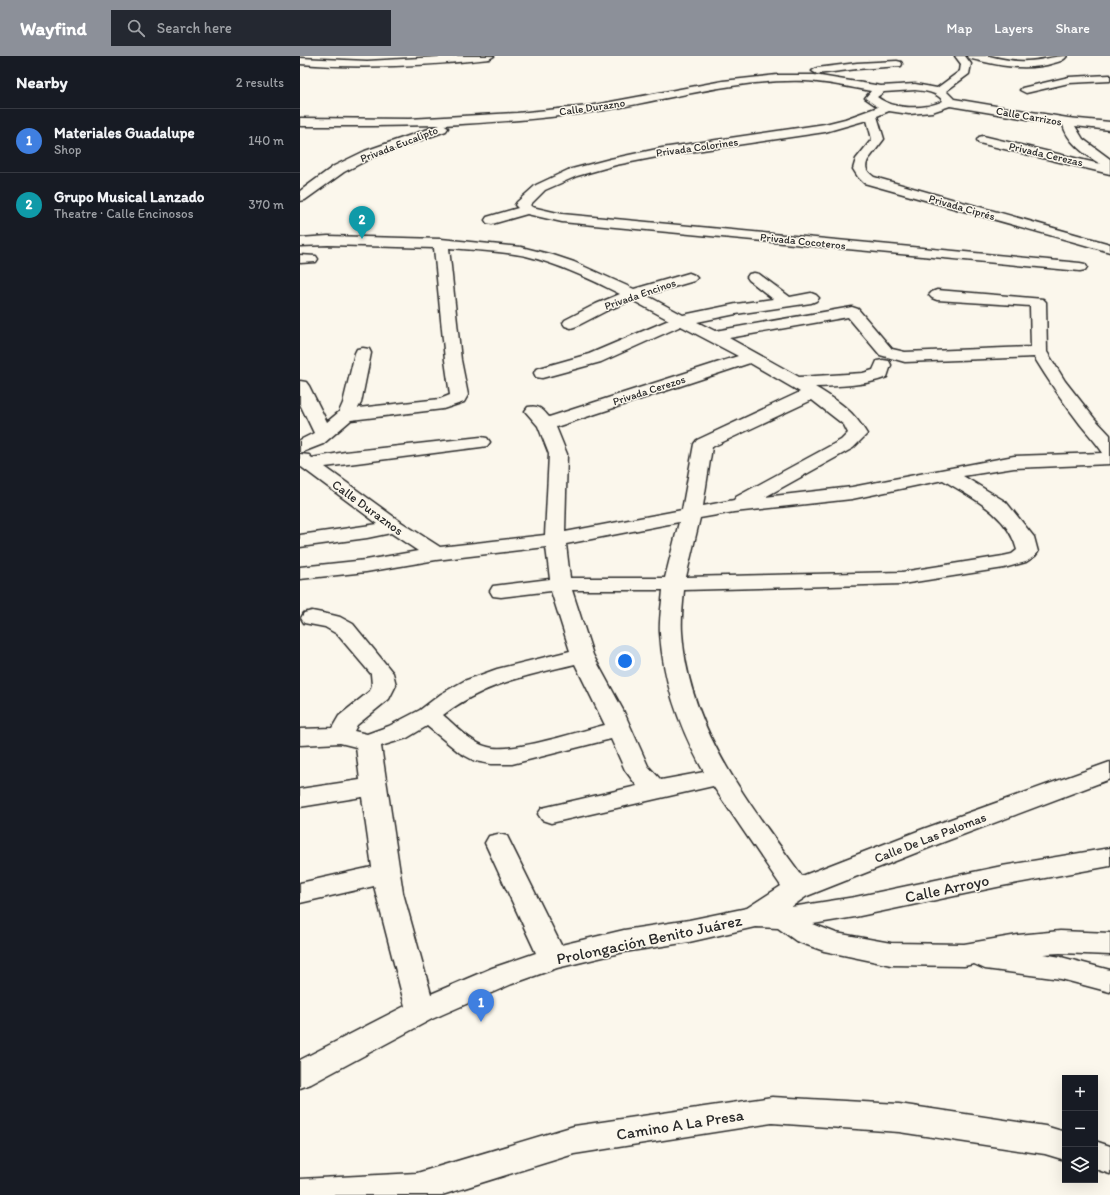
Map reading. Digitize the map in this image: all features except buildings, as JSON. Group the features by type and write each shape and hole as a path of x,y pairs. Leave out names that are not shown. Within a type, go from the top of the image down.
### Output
{"street":[{"path":"300,60 329,59 348,64 393,64 433,62 468,57 489,56"},
{"path":"960,56 975,72"},
{"path":"972,56 1004,63 1025,64 1051,62 1062,56"},
{"path":"1051,62 1081,79"},
{"path":"938,92 975,72 1004,63"},
{"path":"804,78 816,71 857,66 897,64"},
{"name":"Calle Durazno","path":"300,122 360,124 460,122 590,108 744,82 775,79 804,78 881,89 915,87 938,92"},
{"path":"1026,90 1056,82 1110,78"},
{"path":"881,89 872,95 871,98 874,101 888,107 910,110 943,106 948,102 945,96 938,92"},
{"name":"Calle Carrizos","path":"948,102 1068,122 1110,126"},
{"name":"Privada Colorines","path":"527,210 522,205 531,193 569,174 596,166 648,154 826,128 888,107"},
{"path":"871,114 878,134"},
{"name":"Privada Eucalipto","path":"300,196 339,169 369,154 460,122"},
{"path":"1068,122 1069,132 1079,142 1110,165"},
{"path":"826,128 865,129 878,134"},
{"name":"Privada Ciprés","path":"878,134 878,139 875,145 862,158 860,163 860,171 870,180 1110,248"},
{"name":"Privada Cerezas","path":"983,140 1110,170"},
{"path":"492,220 527,210"},
{"name":"Privada Cocoteros","path":"527,210 562,218 904,251 1080,266"},
{"path":"300,242 441,243 525,251 542,255 564,270 634,294 670,315 751,357 804,387 836,409 854,425 858,431 856,438 848,444 734,506"},
{"path":"346,415 443,404 455,400 459,395 453,360 441,243"},
{"path":"754,277 787,302"},
{"name":"Privada Encinos","path":"571,323 602,307 634,294 689,278"},
{"path":"937,295 1038,302 1039,352 1058,383 1088,422 1108,440"},
{"path":"542,373 594,358 682,320 736,309 811,298"},
{"path":"713,336 852,312 886,352 894,355 905,357 1039,352"},
{"path":"300,447 324,435 346,415 352,403 363,352"},
{"name":"Privada Cerezos","path":"555,540 558,454 540,418 751,357"},
{"path":"797,890 718,777 694,730 679,686 674,659 671,632 674,584 692,513 703,444 804,387 874,377 880,373 883,365"},
{"path":"300,386 324,435"},
{"path":"305,461 345,458 481,442"},
{"path":"300,573 366,566 436,554 555,540 692,513 734,506 852,493 1014,462 1110,458"},
{"name":"Calle Duraznos","path":"305,461 394,526 436,554"},
{"path":"501,591 560,584 674,584 902,578 1004,562 1019,558 1028,552 1024,537 999,506 946,474"},
{"path":"300,541 360,533 394,526"},
{"path":"555,540 562,594 582,655 619,729 637,770 655,790"},
{"path":"312,618 332,622 345,629 382,673 384,685 380,694 347,721 340,735"},
{"path":"300,737 340,735 368,742 398,732 428,715 449,699 472,686 505,674 582,655"},
{"path":"428,715 473,750 485,755 497,757 512,756 619,729"},
{"path":"368,742 386,874 421,1011"},
{"name":"Calle De Las Palomas","path":"755,917 797,890 932,836 1110,770"},
{"path":"551,814 718,777"},
{"path":"300,798 373,787"},
{"path":"498,843 553,958"},
{"name":"Calle Arroyo","path":"784,918 855,907 1002,876 1110,857"},
{"path":"300,893 386,874"},
{"name":"Prolongación Benito Juárez","path":"300,1075 421,1011 502,976 553,958 624,941 689,931 755,917 784,918"},
{"path":"784,918 806,933 834,943 891,954 964,955 1061,968 1110,981"},
{"path":"964,955 1018,946 1060,942 1110,944"},
{"name":"Camino A La Presa","path":"300,1194 426,1192 574,1140 772,1110 899,1118 1045,1140 1062,1145"},
{"path":"1098,1156 1110,1160"}],"place":[{"name":"Grupo Musical Lanzado","path":"362,239"},
{"name":"Materiales Guadalupe","path":"481,1022"}]}
